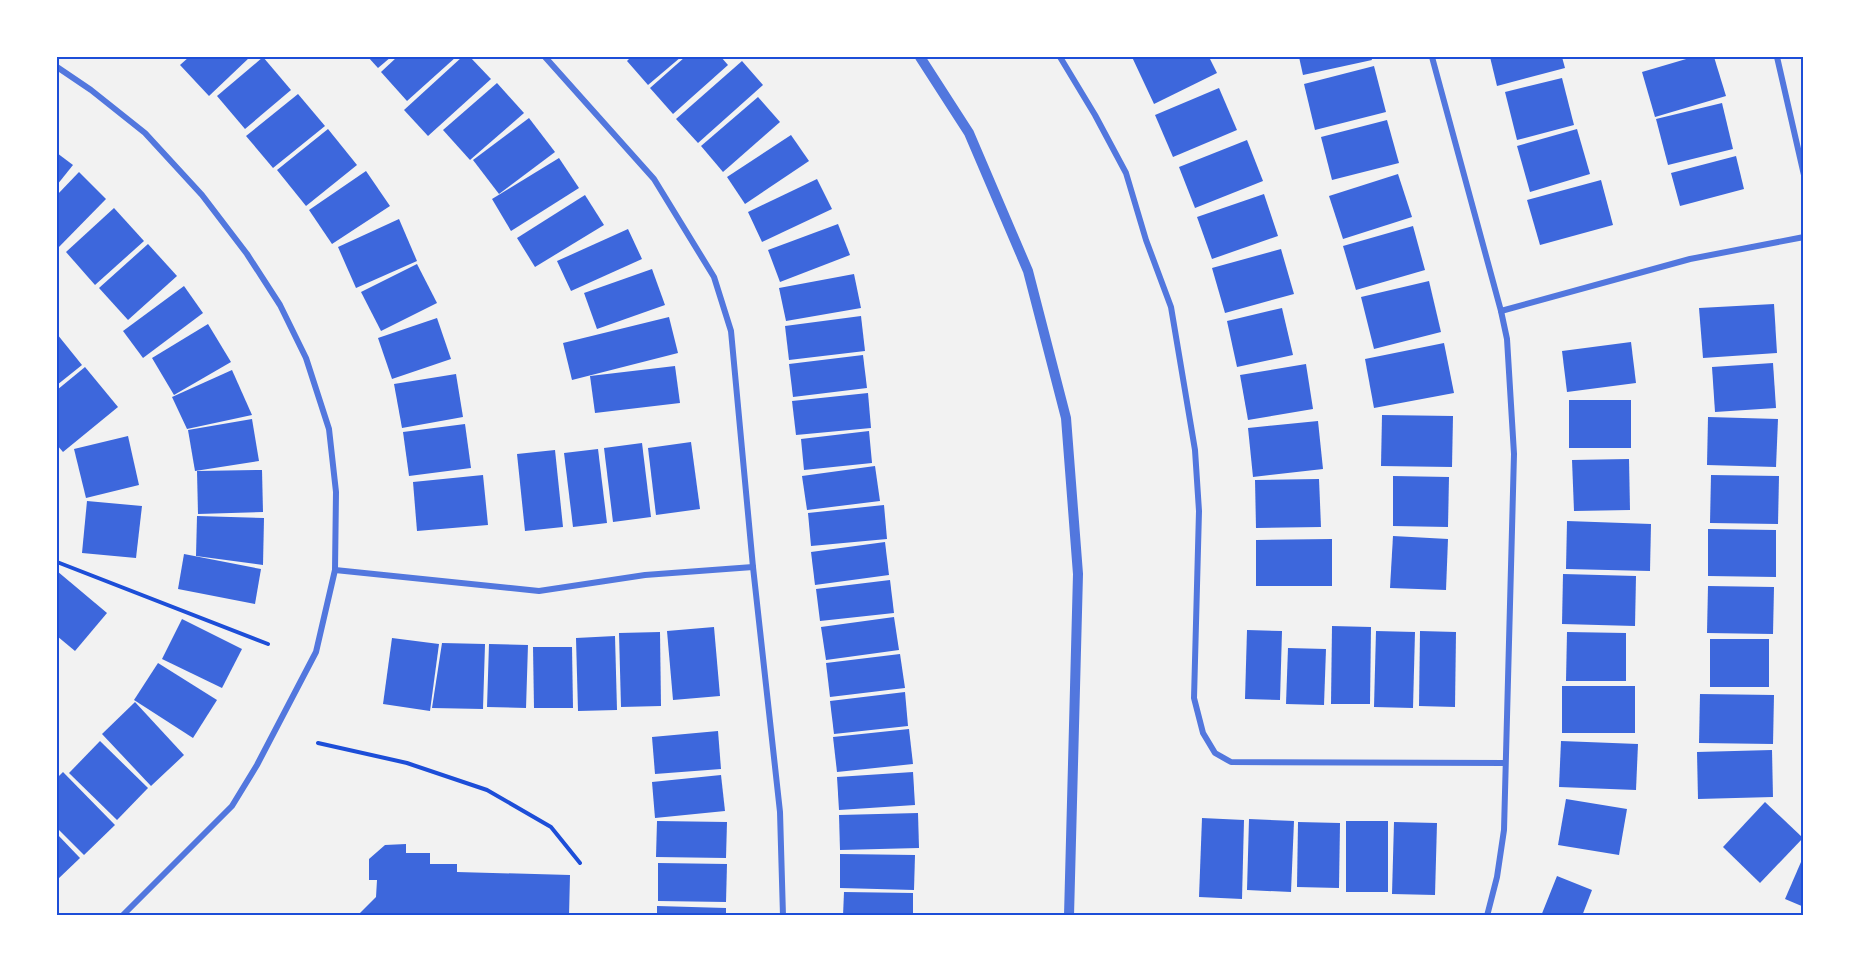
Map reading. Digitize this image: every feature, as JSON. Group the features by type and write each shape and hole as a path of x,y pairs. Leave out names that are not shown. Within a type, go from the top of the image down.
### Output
{"street":[{"path":"545,57 654,179 714,277 731,331 753,567 780,812 783,916"},
{"path":"920,57 969,133 1024,261 1066,418 1078,574 1069,916"},
{"path":"1060,57 1126,173 1146,240 1171,307 1195,450 1199,512 1194,698 1203,734 1215,753 1231,762 1505,763"},
{"path":"1432,57 1507,339 1514,454 1503,830 1497,877 1487,916"},
{"path":"1777,57 1804,175"},
{"path":"57,67 146,133 202,195 247,254 280,305 306,358 329,429 336,492 334,570 316,652 257,765 232,806 122,916"},
{"path":"1501,311 1690,259 1804,237"},
{"path":"334,570 539,591 645,575 753,567"}],"path":[{"path":"57,562 268,644"},
{"path":"318,742 407,764 487,790 551,826 580,863"}],"building":[{"path":"189,57 250,57 209,96 180,65"},
{"path":"263,57 291,90 245,129 217,96"},
{"path":"368,57 391,57 378,68"},
{"path":"397,57 456,57 407,101 381,72"},
{"path":"462,57 470,57 491,79 428,136 404,110"},
{"path":"631,57 681,57 648,85 627,61"},
{"path":"685,57 721,57 728,65 673,114 650,88"},
{"path":"1132,57 1209,57 1217,73 1154,104"},
{"path":"1299,57 1371,57 1372,60 1303,75"},
{"path":"1490,57 1562,57 1565,68 1497,86"},
{"path":"1693,57 1714,57 1726,96 1655,117 1642,72"},
{"path":"742,61 763,85 698,143 676,119"},
{"path":"1374,66 1386,112 1315,130 1304,84"},
{"path":"1562,78 1574,125 1517,140 1505,92"},
{"path":"497,83 524,113 470,160 443,130"},
{"path":"1219,88 1237,130 1173,157 1155,115"},
{"path":"298,94 325,126 273,168 246,136"},
{"path":"758,97 780,122 723,172 701,146"},
{"path":"1722,103 1733,149 1668,165 1656,119"},
{"path":"529,118 555,152 499,194 473,160"},
{"path":"1387,120 1399,163 1332,180 1321,137"},
{"path":"328,129 357,165 306,206 277,170"},
{"path":"1577,129 1590,174 1530,192 1517,146"},
{"path":"791,135 809,161 745,204 727,177"},
{"path":"1247,140 1263,181 1195,208 1179,167"},
{"path":"57,153 73,165 57,185"},
{"path":"1736,156 1744,189 1680,206 1671,173"},
{"path":"559,158 579,188 511,231 492,199"},
{"path":"366,171 390,206 332,244 309,210"},
{"path":"79,172 106,199 57,249 57,195"},
{"path":"1398,174 1412,217 1343,239 1329,196"},
{"path":"817,179 832,209 762,242 748,212"},
{"path":"1601,180 1613,225 1540,245 1527,200"},
{"path":"1264,194 1278,236 1212,259 1197,217"},
{"path":"585,195 604,225 535,267 517,238"},
{"path":"114,208 144,241 95,285 66,252"},
{"path":"399,219 417,261 356,288 338,247"},
{"path":"838,224 850,255 780,282 768,250"},
{"path":"1413,226 1425,270 1356,290 1343,246"},
{"path":"628,229 642,259 571,291 557,261"},
{"path":"148,244 177,276 128,320 99,288"},
{"path":"1281,249 1294,294 1225,313 1212,268"},
{"path":"417,264 437,303 381,331 361,292"},
{"path":"652,269 665,305 597,329 584,293"},
{"path":"854,274 861,308 786,321 779,288"},
{"path":"1429,281 1441,332 1374,349 1361,297"},
{"path":"184,286 203,313 143,358 123,331"},
{"path":"1774,304 1777,353 1703,358 1699,308"},
{"path":"1282,308 1293,355 1237,367 1227,321"},
{"path":"861,316 865,351 789,360 785,326"},
{"path":"669,317 678,353 572,380 563,343"},
{"path":"437,318 451,359 392,379 378,338"},
{"path":"208,324 231,362 174,395 152,358"},
{"path":"57,334 82,365 57,385"},
{"path":"1631,342 1636,383 1567,392 1562,351"},
{"path":"1444,343 1454,393 1374,408 1365,359"},
{"path":"863,355 867,388 793,397 789,364"},
{"path":"1773,363 1776,408 1715,412 1712,367"},
{"path":"1306,364 1313,409 1248,420 1240,375"},
{"path":"675,366 680,403 595,413 590,376"},
{"path":"85,367 118,407 63,452 57,445 57,390"},
{"path":"232,370 252,415 187,429 172,397"},
{"path":"456,374 463,417 402,428 394,384"},
{"path":"868,393 871,428 796,435 792,401"},
{"path":"1569,400 1631,400 1631,448 1569,448"},
{"path":"1382,415 1453,416 1452,467 1381,466"},
{"path":"1708,417 1778,419 1776,467 1707,465"},
{"path":"252,419 259,461 195,471 188,430"},
{"path":"1318,421 1323,469 1253,477 1248,428"},
{"path":"465,424 471,468 409,476 403,432"},
{"path":"869,431 872,463 804,470 801,439"},
{"path":"128,436 139,485 86,498 74,449"},
{"path":"691,442 700,509 656,515 648,448"},
{"path":"642,443 651,517 613,522 604,448"},
{"path":"598,449 607,523 573,527 564,453"},
{"path":"555,450 563,527 525,531 517,454"},
{"path":"1629,459 1630,510 1574,511 1572,460"},
{"path":"875,466 880,501 807,510 802,476"},
{"path":"262,470 263,512 198,514 197,471"},
{"path":"483,475 488,525 417,531 413,482"},
{"path":"1711,475 1779,476 1778,524 1710,523"},
{"path":"1393,476 1449,477 1448,527 1393,526"},
{"path":"1319,479 1321,527 1256,528 1255,480"},
{"path":"87,501 142,506 136,558 82,553"},
{"path":"884,505 887,539 811,546 808,513"},
{"path":"197,516 264,518 263,565 196,556"},
{"path":"1567,521 1651,524 1650,571 1566,569"},
{"path":"1708,529 1776,530 1776,577 1708,576"},
{"path":"1393,536 1448,539 1446,590 1390,588"},
{"path":"1332,539 1332,586 1256,586 1256,540"},
{"path":"885,542 889,575 815,585 811,552"},
{"path":"184,554 261,569 255,604 178,589"},
{"path":"57,571 107,613 75,651 57,636"},
{"path":"1563,574 1636,576 1635,626 1562,624"},
{"path":"890,580 894,613 820,621 816,589"},
{"path":"1708,586 1774,587 1773,634 1707,633"},
{"path":"894,617 899,650 826,660 821,627"},
{"path":"182,619 242,649 222,688 162,659"},
{"path":"1332,626 1371,627 1370,704 1331,704"},
{"path":"714,627 720,696 673,700 667,631"},
{"path":"1247,630 1282,631 1280,700 1245,699"},
{"path":"1376,631 1415,632 1413,708 1374,707"},
{"path":"1420,631 1456,632 1455,707 1419,706"},
{"path":"660,632 661,706 621,707 619,633"},
{"path":"1567,632 1626,633 1626,681 1566,681"},
{"path":"615,636 617,710 578,711 576,638"},
{"path":"392,638 439,644 430,711 383,704"},
{"path":"1710,639 1769,639 1769,687 1710,687"},
{"path":"442,643 485,644 483,709 432,708"},
{"path":"489,644 528,645 526,708 487,707"},
{"path":"533,647 572,647 573,708 534,708"},
{"path":"1288,648 1326,649 1324,705 1286,704"},
{"path":"900,654 905,688 830,697 826,663"},
{"path":"158,663 217,700 193,738 134,700"},
{"path":"1562,686 1635,686 1635,733 1562,733"},
{"path":"905,692 908,726 834,734 830,701"},
{"path":"1700,694 1774,695 1773,744 1699,743"},
{"path":"135,702 184,755 151,786 102,734"},
{"path":"909,729 913,764 837,772 833,737"},
{"path":"718,731 721,769 655,774 652,737"},
{"path":"100,741 148,788 117,820 69,773"},
{"path":"1561,741 1638,744 1636,790 1559,787"},
{"path":"1772,750 1773,797 1698,799 1697,752"},
{"path":"63,772 115,825 84,855 57,828 57,778"},
{"path":"913,772 915,805 839,810 837,777"},
{"path":"721,775 725,811 655,818 652,782"},
{"path":"1566,799 1627,809 1619,855 1558,845"},
{"path":"1765,802 1803,838 1760,883 1723,847"},
{"path":"918,813 919,848 840,850 839,815"},
{"path":"1202,818 1244,820 1242,899 1199,897"},
{"path":"1249,819 1294,821 1291,892 1247,890"},
{"path":"657,821 727,822 726,858 656,857"},
{"path":"1346,821 1388,821 1388,892 1346,892"},
{"path":"1298,822 1340,823 1339,888 1297,887"},
{"path":"1394,822 1437,823 1435,895 1392,894"},
{"path":"57,834 80,858 57,880"},
{"path":"406,844 406,853 430,853 430,864 457,864 457,872 570,875 569,916 357,916 376,897 377,880 369,880 369,859 385,845"},
{"path":"840,854 915,855 914,890 840,888"},
{"path":"1804,855 1804,907 1785,899"},
{"path":"658,863 727,864 726,902 658,901"},
{"path":"1557,876 1592,890 1582,916 1541,916"},
{"path":"844,892 913,893 913,916 843,916"},
{"path":"657,906 726,908 726,916 657,916"}]}
